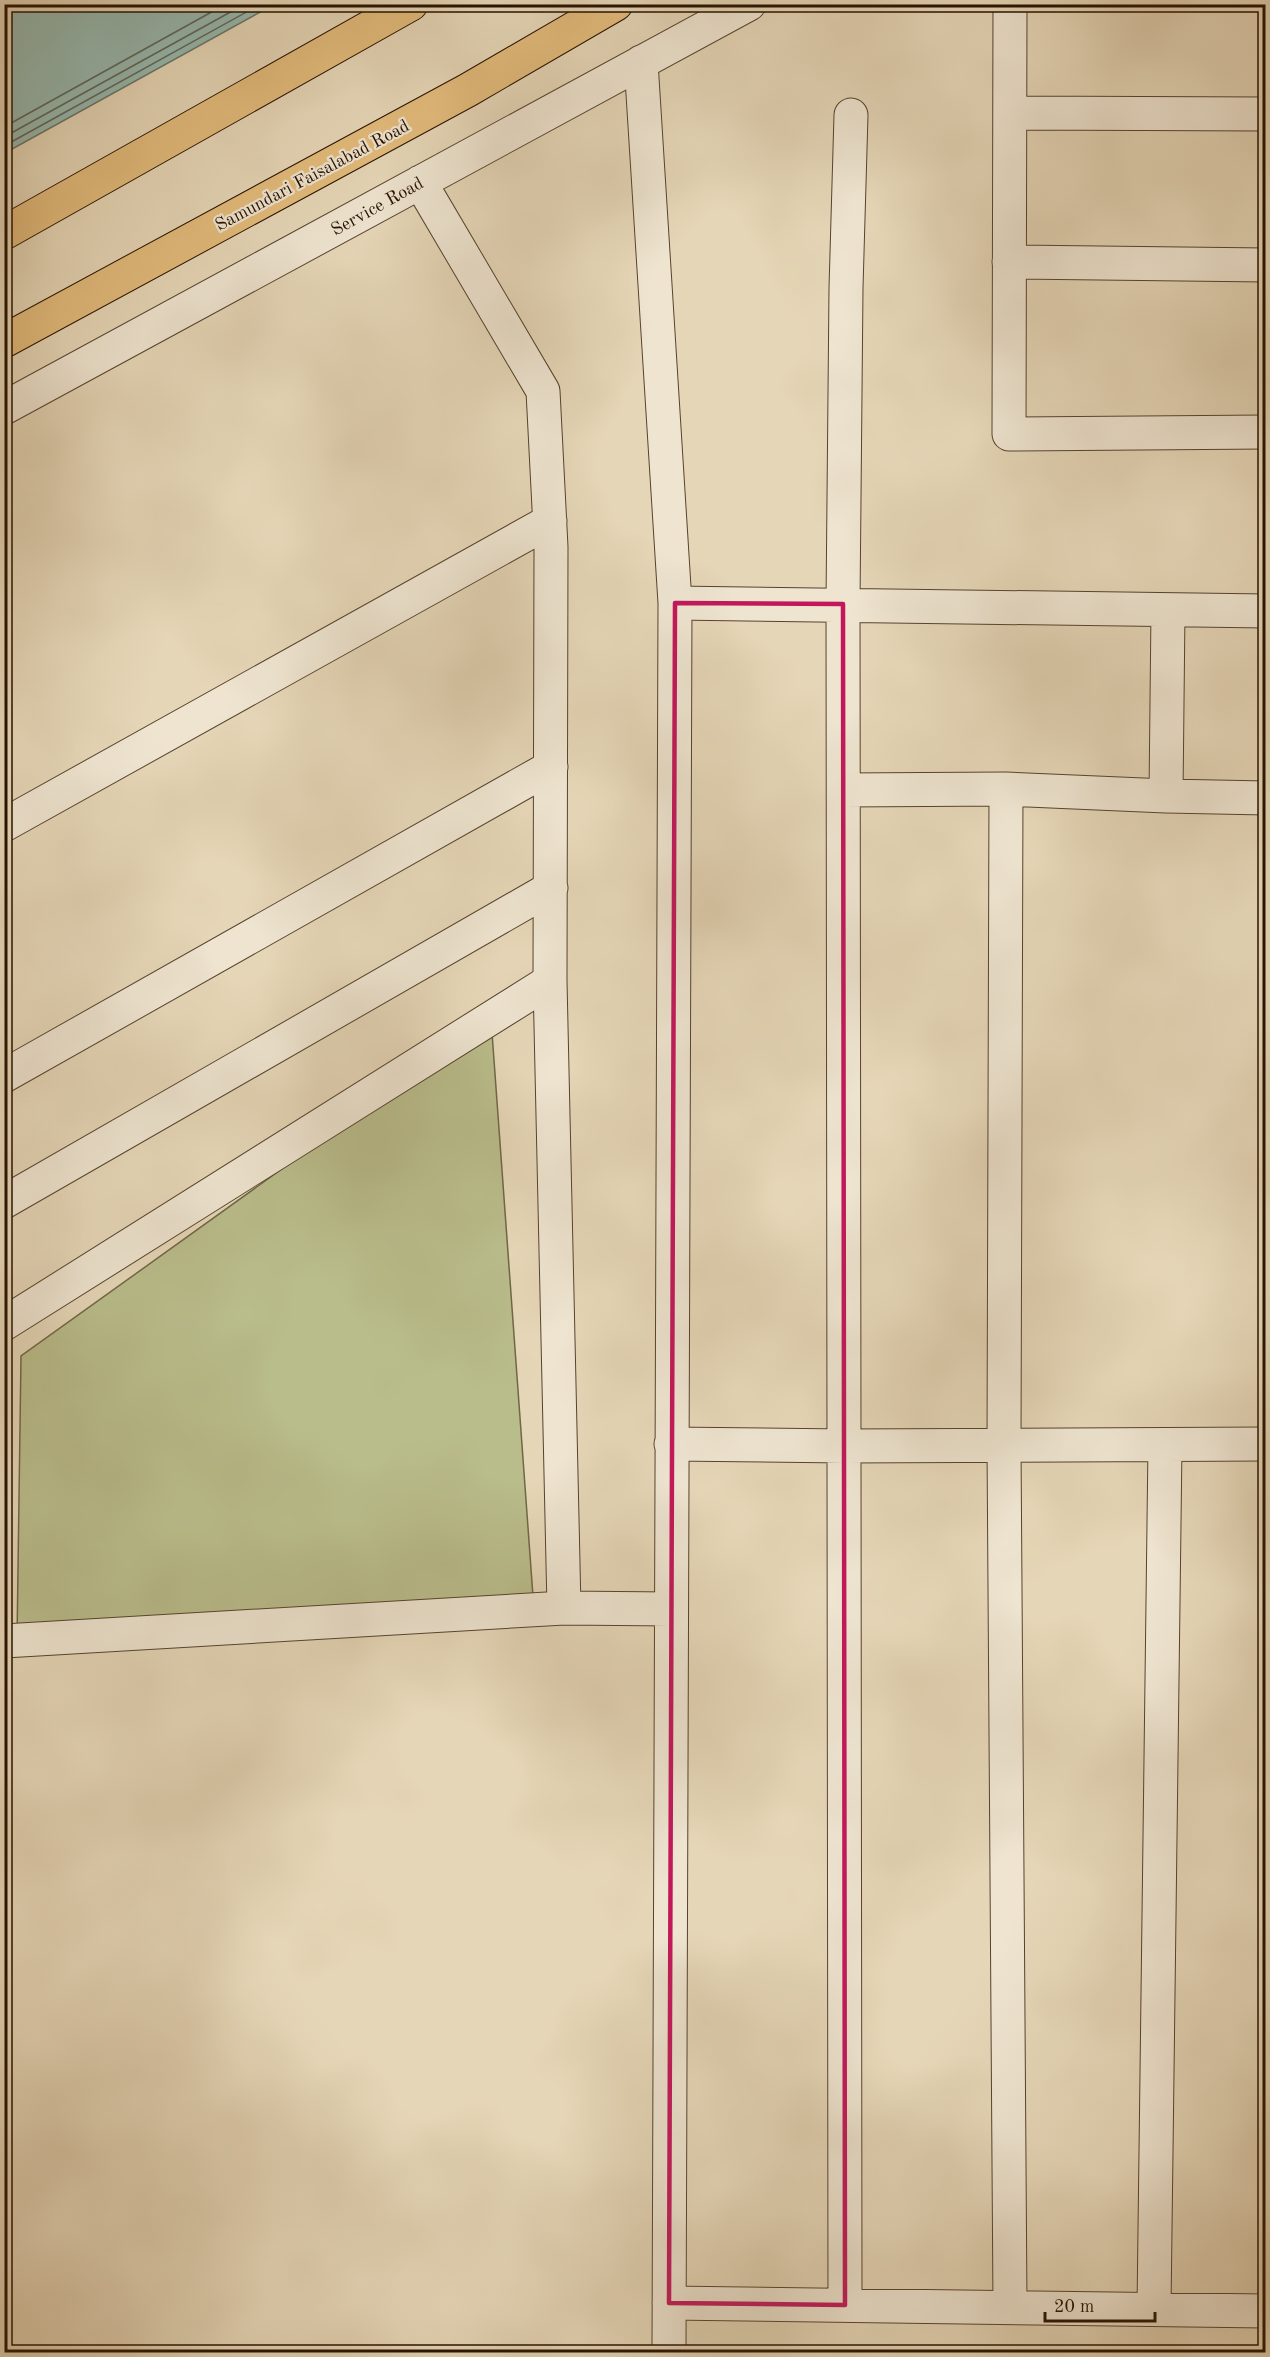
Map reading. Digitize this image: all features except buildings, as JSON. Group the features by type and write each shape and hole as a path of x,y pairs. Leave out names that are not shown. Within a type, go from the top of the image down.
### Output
{"main road":[{"path":"4,233 411,4"},
{"name":"Samundari Faisalabad Road","path":"4,341 468,90 616,4"}],"street":[{"name":"Service Road","path":"4,408 749,4"},
{"path":"1010,4 1009,435 1266,432"},
{"path":"641,62 675,603 669,2352"},
{"path":"1010,113 1266,114"},
{"path":"845,2305 843,604 846,288 851,115"},
{"path":"420,182 543,391 550,521 550,981 564,1608"},
{"path":"1010,262 1266,265"},
{"path":"4,825 550,521"},
{"path":"675,603 1266,611"},
{"path":"1166,796 1168,610"},
{"path":"4,1076 551,767"},
{"path":"844,790 1006,789 1266,798"},
{"path":"1006,789 1004,1445 1010,2307"},
{"path":"4,1202 551,888"},
{"path":"4,1323 550,981"},
{"path":"671,1444 845,1446 1266,1444"},
{"path":"1154,2309 1165,1445"},
{"path":"4,1641 564,1608 671,1609"},
{"path":"669,2302 1266,2311"}],"highlighted area":[{"path":"675,603 843,604 845,2305 669,2303"}],"green space":[{"path":"491,1019 534,1610 17,1641 21,1356"}],"water":[{"path":"5,4 273,4 273,5 5,153"}]}
